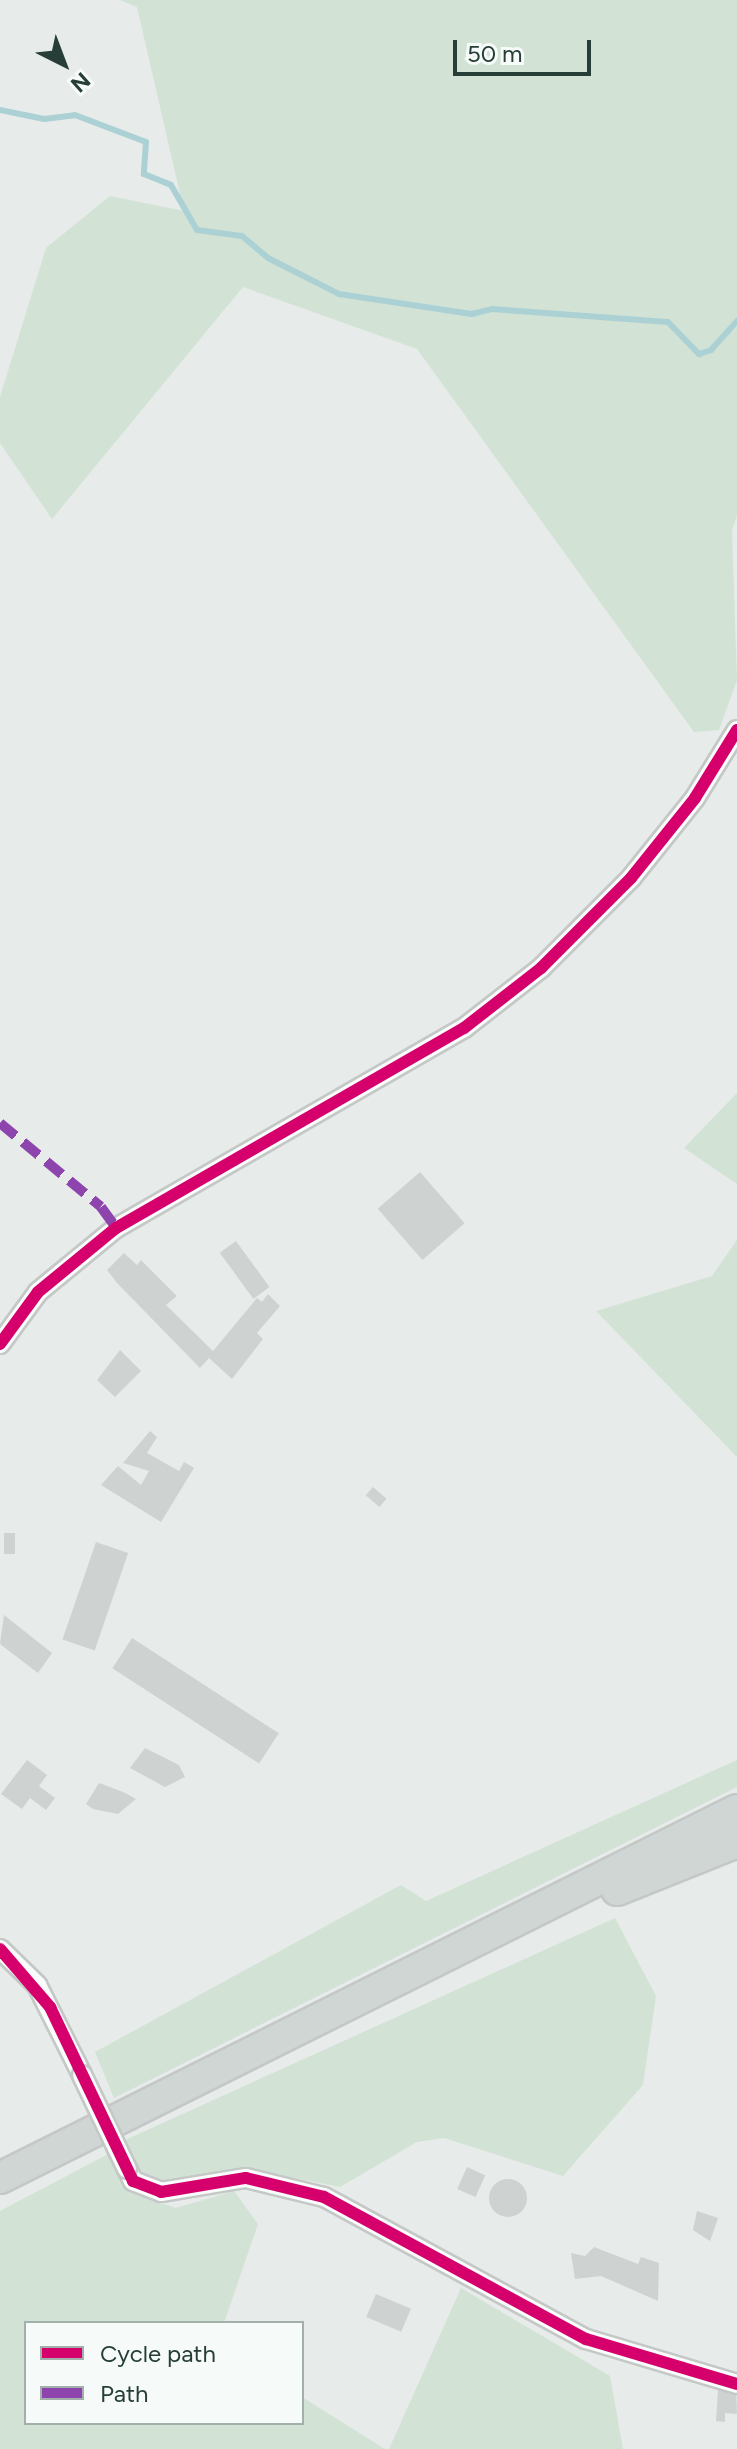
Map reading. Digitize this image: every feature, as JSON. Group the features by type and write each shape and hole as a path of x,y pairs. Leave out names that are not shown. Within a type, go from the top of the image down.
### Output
{"main road":[{"path":"0,2178 737,1810"},
{"path":"430,1965 479,1953 737,1842"}],"street":[{"path":"0,1344 38,1292 116,1228 464,1028 541,968 631,878 695,798 737,730"},
{"path":"0,1949 37,1985 133,2181 161,2192 246,2178 324,2197 586,2339 737,2384"}],"green space":[{"path":"120,0 737,0 737,515 732,531 737,680 719,730 694,732 417,349 243,287 52,519 0,443 0,397 46,248 110,196 184,211 137,7"},
{"path":"737,1093 737,1184 684,1148"},
{"path":"737,1240 737,1457 596,1311 712,1276"},
{"path":"737,1760 737,1787 114,2098 95,2052 388,1892 401,1885 426,1901"},
{"path":"615,1918 656,1996 643,2085 563,2176 444,2138 417,2142 340,2187 241,2167 166,2183 139,2171 123,2141"},
{"path":"110,2153 137,2195 176,2208 234,2191 258,2224 225,2321 24,2321 24,2425 304,2425 304,2398 385,2449 0,2449 0,2211"},
{"path":"461,2288 610,2376 623,2449 389,2449"}],"building":[{"path":"420,1172 465,1223 422,1260 378,1209"},
{"path":"236,1241 270,1287 253,1299 220,1253"},
{"path":"124,1253 137,1265 141,1260 177,1296 166,1305 213,1351 257,1298 262,1302 268,1294 280,1306 257,1333 263,1339 232,1379 209,1358 200,1368 117,1283 107,1270"},
{"path":"120,1350 141,1371 115,1397 97,1380"},
{"path":"150,1431 157,1437 147,1453 179,1471 184,1462 194,1468 161,1522 101,1485 118,1466 141,1485 149,1471 123,1463"},
{"path":"373,1487 387,1499 379,1507 366,1495"},
{"path":"4,1533 15,1533 15,1554 4,1554"},
{"path":"96,1542 128,1553 95,1650 62,1639"},
{"path":"4,1615 52,1653 38,1673 0,1644"},
{"path":"132,1638 279,1733 259,1764 112,1668"},
{"path":"145,1748 179,1765 185,1777 165,1787 130,1768"},
{"path":"27,1760 47,1775 39,1786 55,1798 46,1810 30,1798 22,1809 1,1794"},
{"path":"99,1783 136,1799 118,1814 93,1809 86,1804"},
{"path":"467,2167 485,2175 476,2197 457,2189"},
{"path":"508,2179 522,2184 527,2198 522,2212 508,2217 494,2212 489,2198 494,2184"},
{"path":"697,2211 718,2218 710,2241 693,2230"},
{"path":"594,2247 638,2264 641,2257 659,2263 658,2301 601,2276 575,2279 571,2253 585,2256"},
{"path":"376,2294 411,2309 401,2332 366,2317"},
{"path":"718,2390 736,2391 737,2414 725,2413 725,2422 716,2421"}],"waterway":[{"path":"0,110 44,119 75,115 146,142 144,174 171,185 197,230 242,236 268,258 339,294 472,314 492,309 668,322 699,354 711,350 737,321"}],"marked path":[{"path":"0,1123 101,1207 116,1228"}],"cycle path":[{"path":"0,1344 38,1292 116,1228 464,1028 541,968 631,878 695,798 737,730"},
{"path":"0,1949 50,2007 133,2181 161,2192 246,2178 324,2197 586,2339 737,2384"}]}
